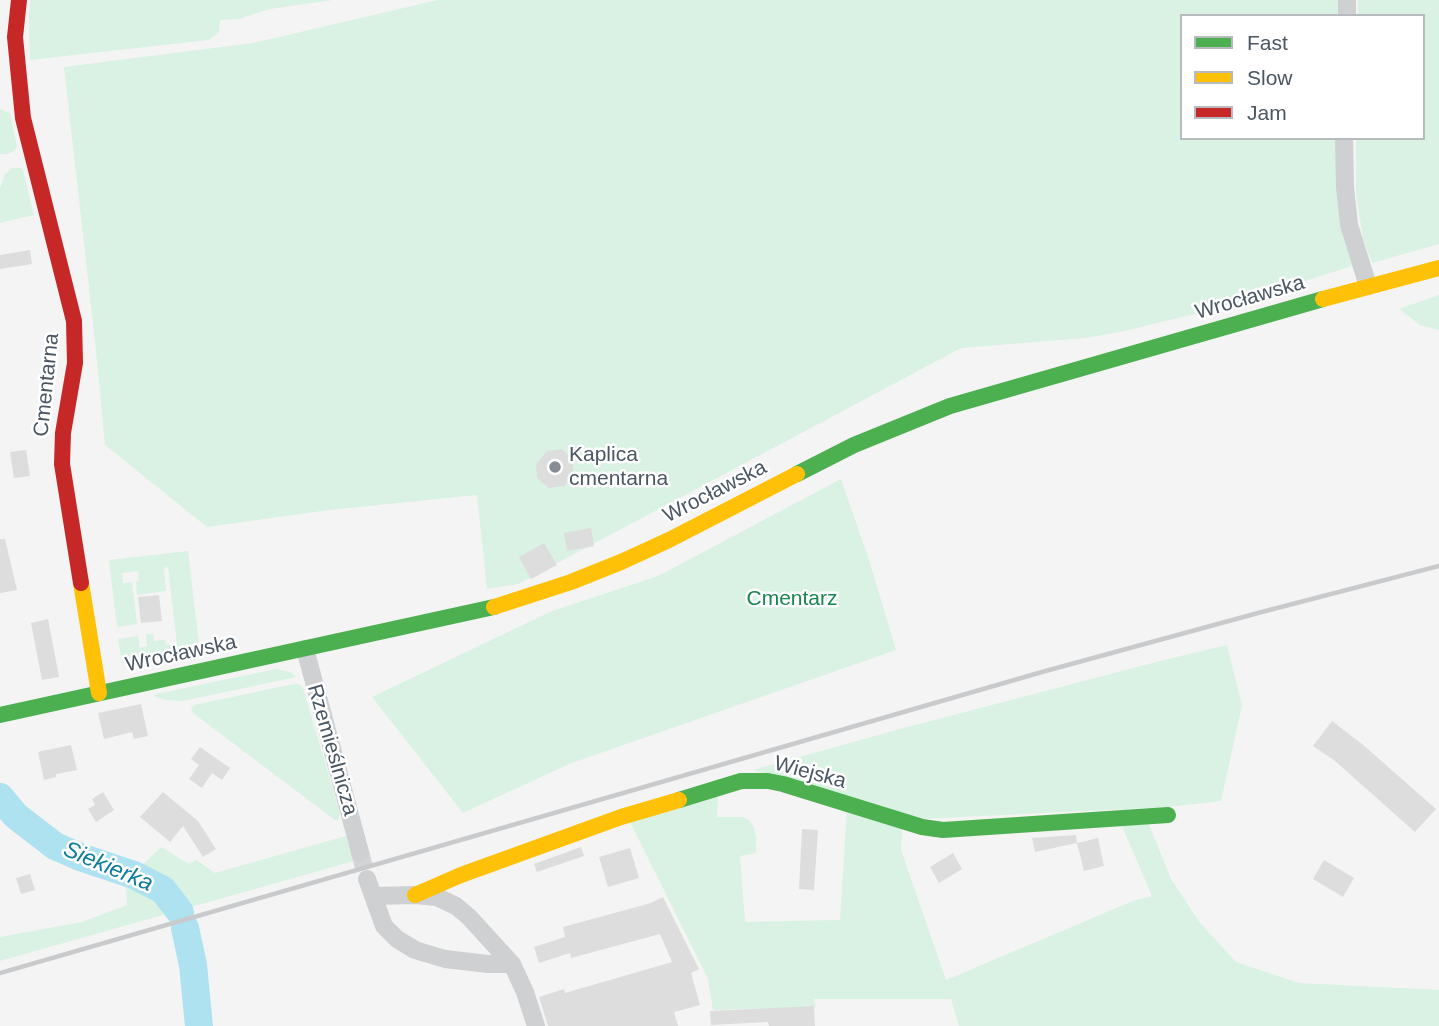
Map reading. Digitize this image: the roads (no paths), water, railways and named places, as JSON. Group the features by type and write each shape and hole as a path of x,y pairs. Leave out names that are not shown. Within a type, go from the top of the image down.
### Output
{"main road":[{"name":"Cmentarna","path":"19,0 15,37 23,118 74,321 75,363 62,464 99,693"},
{"name":"Wrocławska","path":"0,715 500,606 621,562 854,445 950,406 1439,268"},
{"name":"Wiejska","path":"415,895 461,875 621,817 741,781 783,784 922,827 943,830 1168,815"}],"street":[{"path":"1344,140 1349,225 1368,286"},
{"name":"Rzemieślnicza","path":"304,649 360,852"},
{"path":"512,964 488,964 444,958 415,950 397,939 384,926 370,887 437,897 456,906 512,964 536,1026"}],"waterway":[{"name":"Siekierka","path":"0,797 16,816 55,846 134,875 163,890 180,912"},
{"name":"Siekierka","path":"185,928 193,965 199,1026"}],"tunnel":[{"path":"360,852 367,879"}],"railway":[{"path":"0,973 1042,672 1439,566"}],"place":[{"name":"Kaplica cmentarna","path":"555,467"}],"park label":[{"name":"Cmentarz","path":"792,599"}]}
